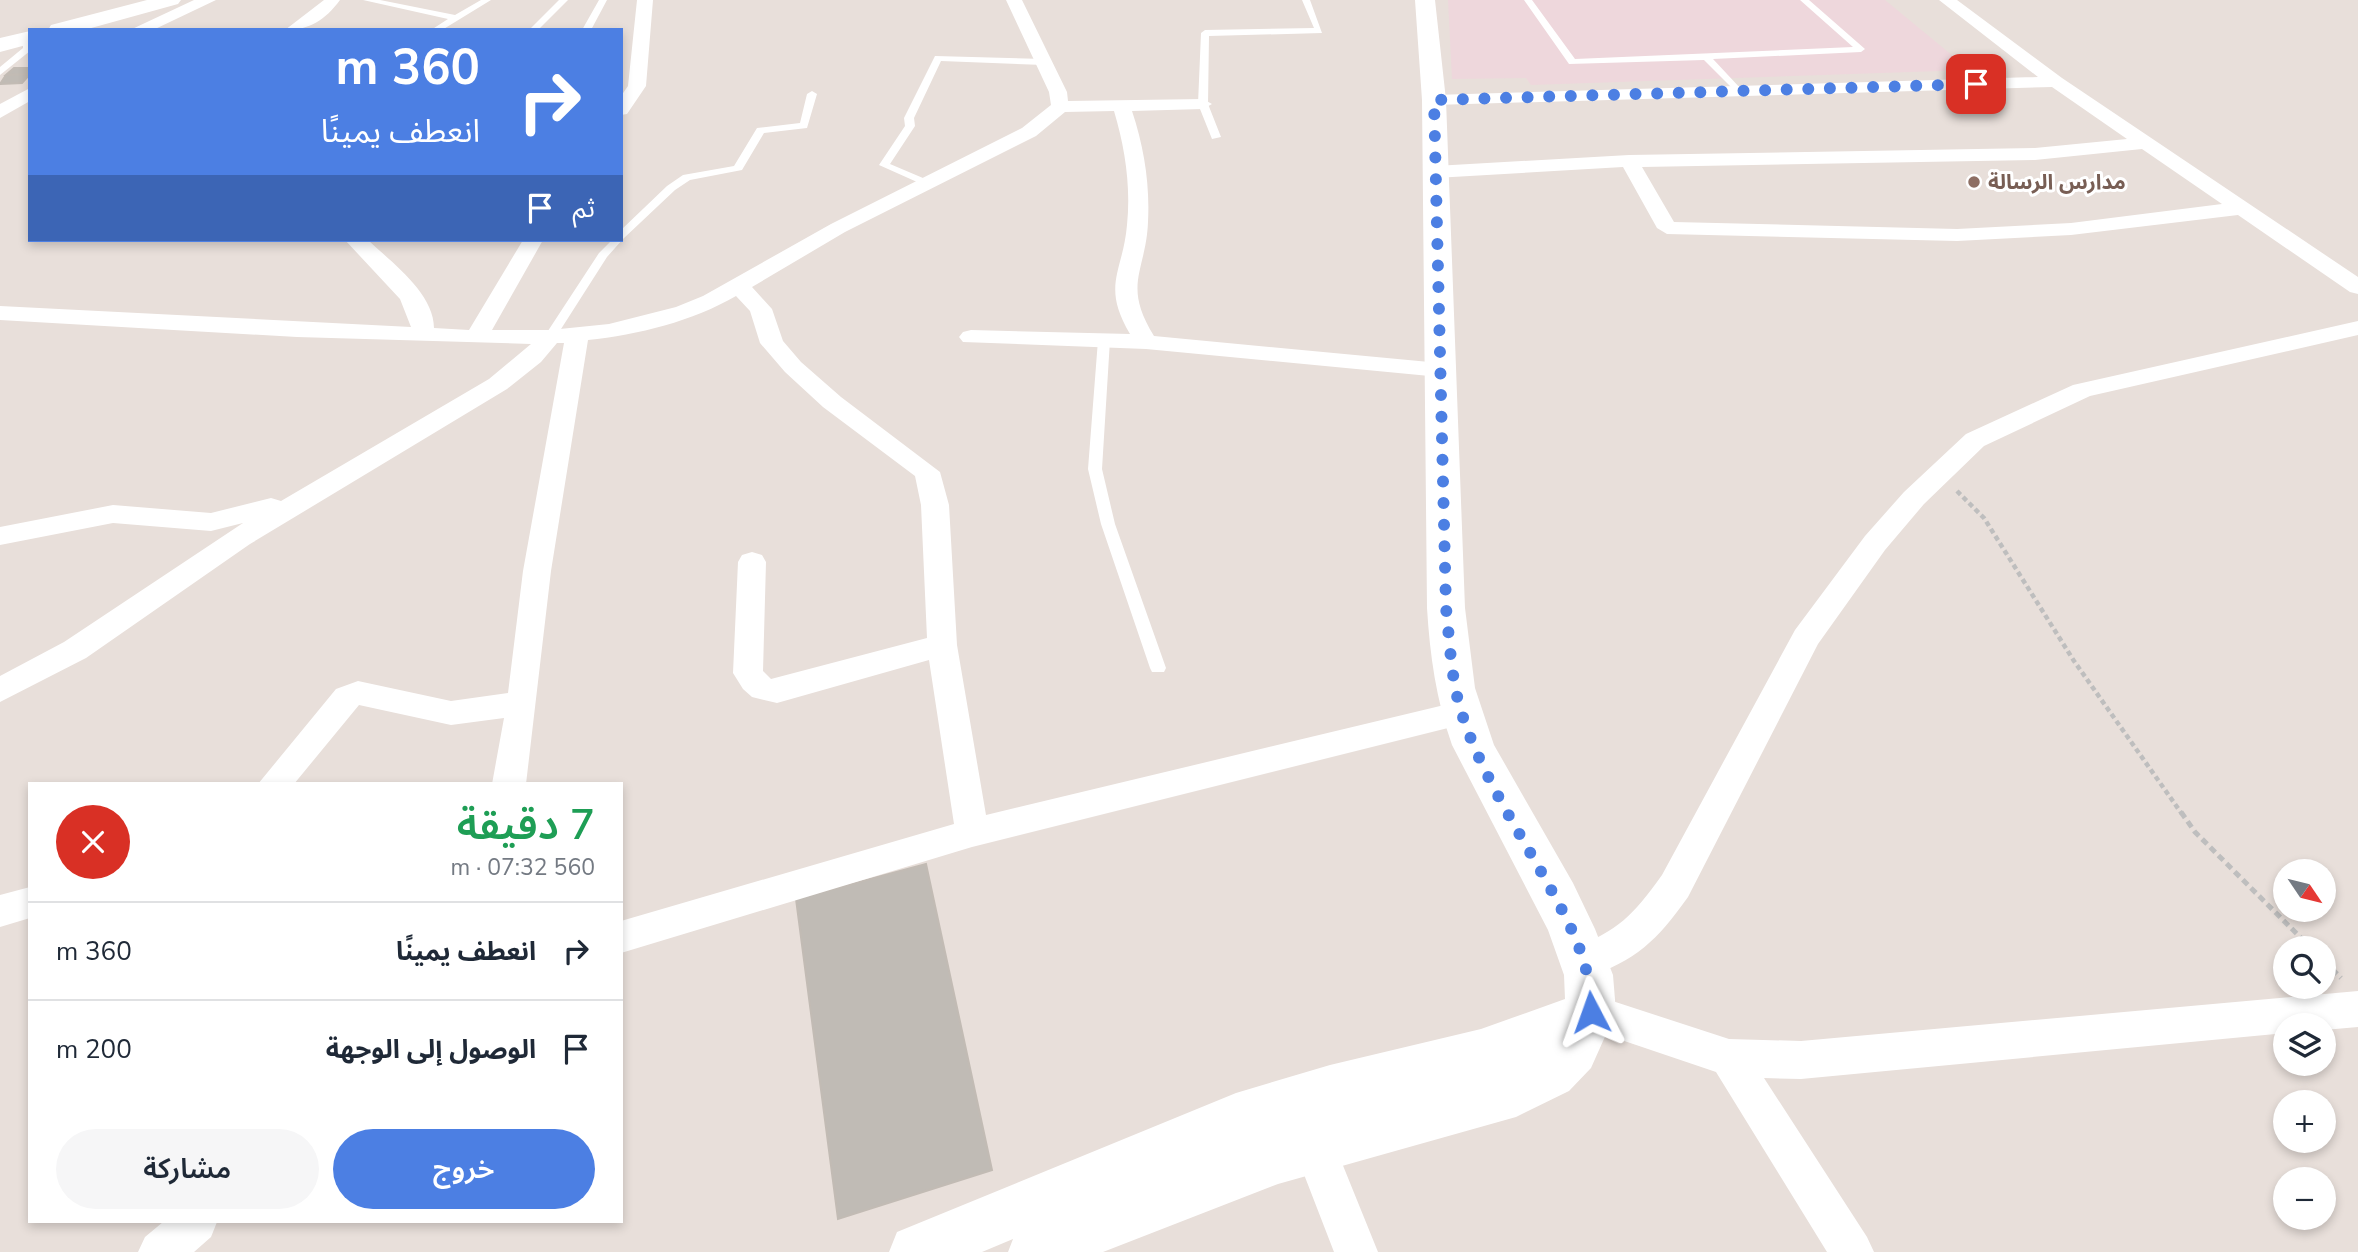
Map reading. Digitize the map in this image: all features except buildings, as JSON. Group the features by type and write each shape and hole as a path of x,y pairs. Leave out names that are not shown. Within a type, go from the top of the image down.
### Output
{"street":[{"path":"66,28 171,0"},
{"path":"143,28 208,0"},
{"path":"296,28 322,12 332,0"},
{"path":"623,107 636,86 645,0"},
{"path":"1014,0 1058,92 1060,107"},
{"path":"1036,1252 1186,1188 1314,1146 1515,1094 1553,1073 1576,1048 1588,987 1569,924 1481,759 1461,713 1446,608 1434,100 1425,0"},
{"path":"1947,0 2143,143 2358,287"},
{"path":"1434,100 2056,82"},
{"path":"0,112 28,94"},
{"path":"0,313 297,330 476,337 563,336 684,312 739,286 838,228 1029,132 1060,107 1122,108 1203,104"},
{"path":"1122,108 1137,159 1138,228 1127,267 1125,299 1129,314 1146,342"},
{"path":"1435,172 1629,161 2017,155 2143,143"},
{"path":"1629,161 1667,228 1970,235 2071,229 2241,208"},
{"path":"358,242 420,307 424,324 422,334"},
{"path":"476,337 532,242"},
{"path":"739,286 761,309 772,343 793,367 832,402 927,472 935,505 942,645 972,833"},
{"path":"918,1252 1223,1125 1291,1101 1491,1052 1555,1030 1588,987 1653,917 1675,886 1805,638 1875,543 1937,475 1975,440 2082,390 2358,328"},
{"path":"0,691 75,650 208,558 498,384 563,336"},
{"path":"509,782 523,703 563,336"},
{"path":"971,337 1146,342 1440,370"},
{"path":"0,536 113,514 187,523 211,522 240,517 315,493"},
{"path":"752,562 748,673 756,686 764,690 777,691 942,645"},
{"path":"277,782 336,708 347,697 358,693 451,713 523,703"},
{"path":"623,936 972,833 1461,713"},
{"path":"0,911 28,903"},
{"path":"1588,987 1729,1058 1801,1060 2358,1009"},
{"path":"1729,1058 1852,1252"},
{"path":"1314,1146 1356,1252"},
{"path":"160,1252 196,1223"}],"lane":[{"path":"367,0 456,18"},
{"path":"438,28 487,0"},
{"path":"535,28 564,0"},
{"path":"587,28 603,0"},
{"path":"1216,137 1203,104 1205,33 1319,31 1306,0"},
{"path":"1528,0 1572,62 1861,49 1804,0"},
{"path":"0,72 27,49 26,43 17,41"},
{"path":"1706,57 1738,91"},
{"path":"926,183 884,165 910,126 909,118 938,58 1044,62"},
{"path":"623,234 671,188 687,177 738,168 761,130 804,126 812,94"},
{"path":"563,336 603,255 615,242"},
{"path":"1104,340 1095,470 1108,524 1158,668"}],"path":[{"path":"1937,475 1984,519 2074,661 2195,832 2299,936"}],"shaded area":[{"path":"1448,0 1885,0 1970,70 1531,85 1526,78 1452,79"}],"place":[{"name":"مدارس الرسالة","path":"1974,182"}],"route":[{"path":"1591,1012 1591,992 1585,962 1569,924 1481,759 1461,713 1455,679 1446,608 1434,100 1976,84"}]}
